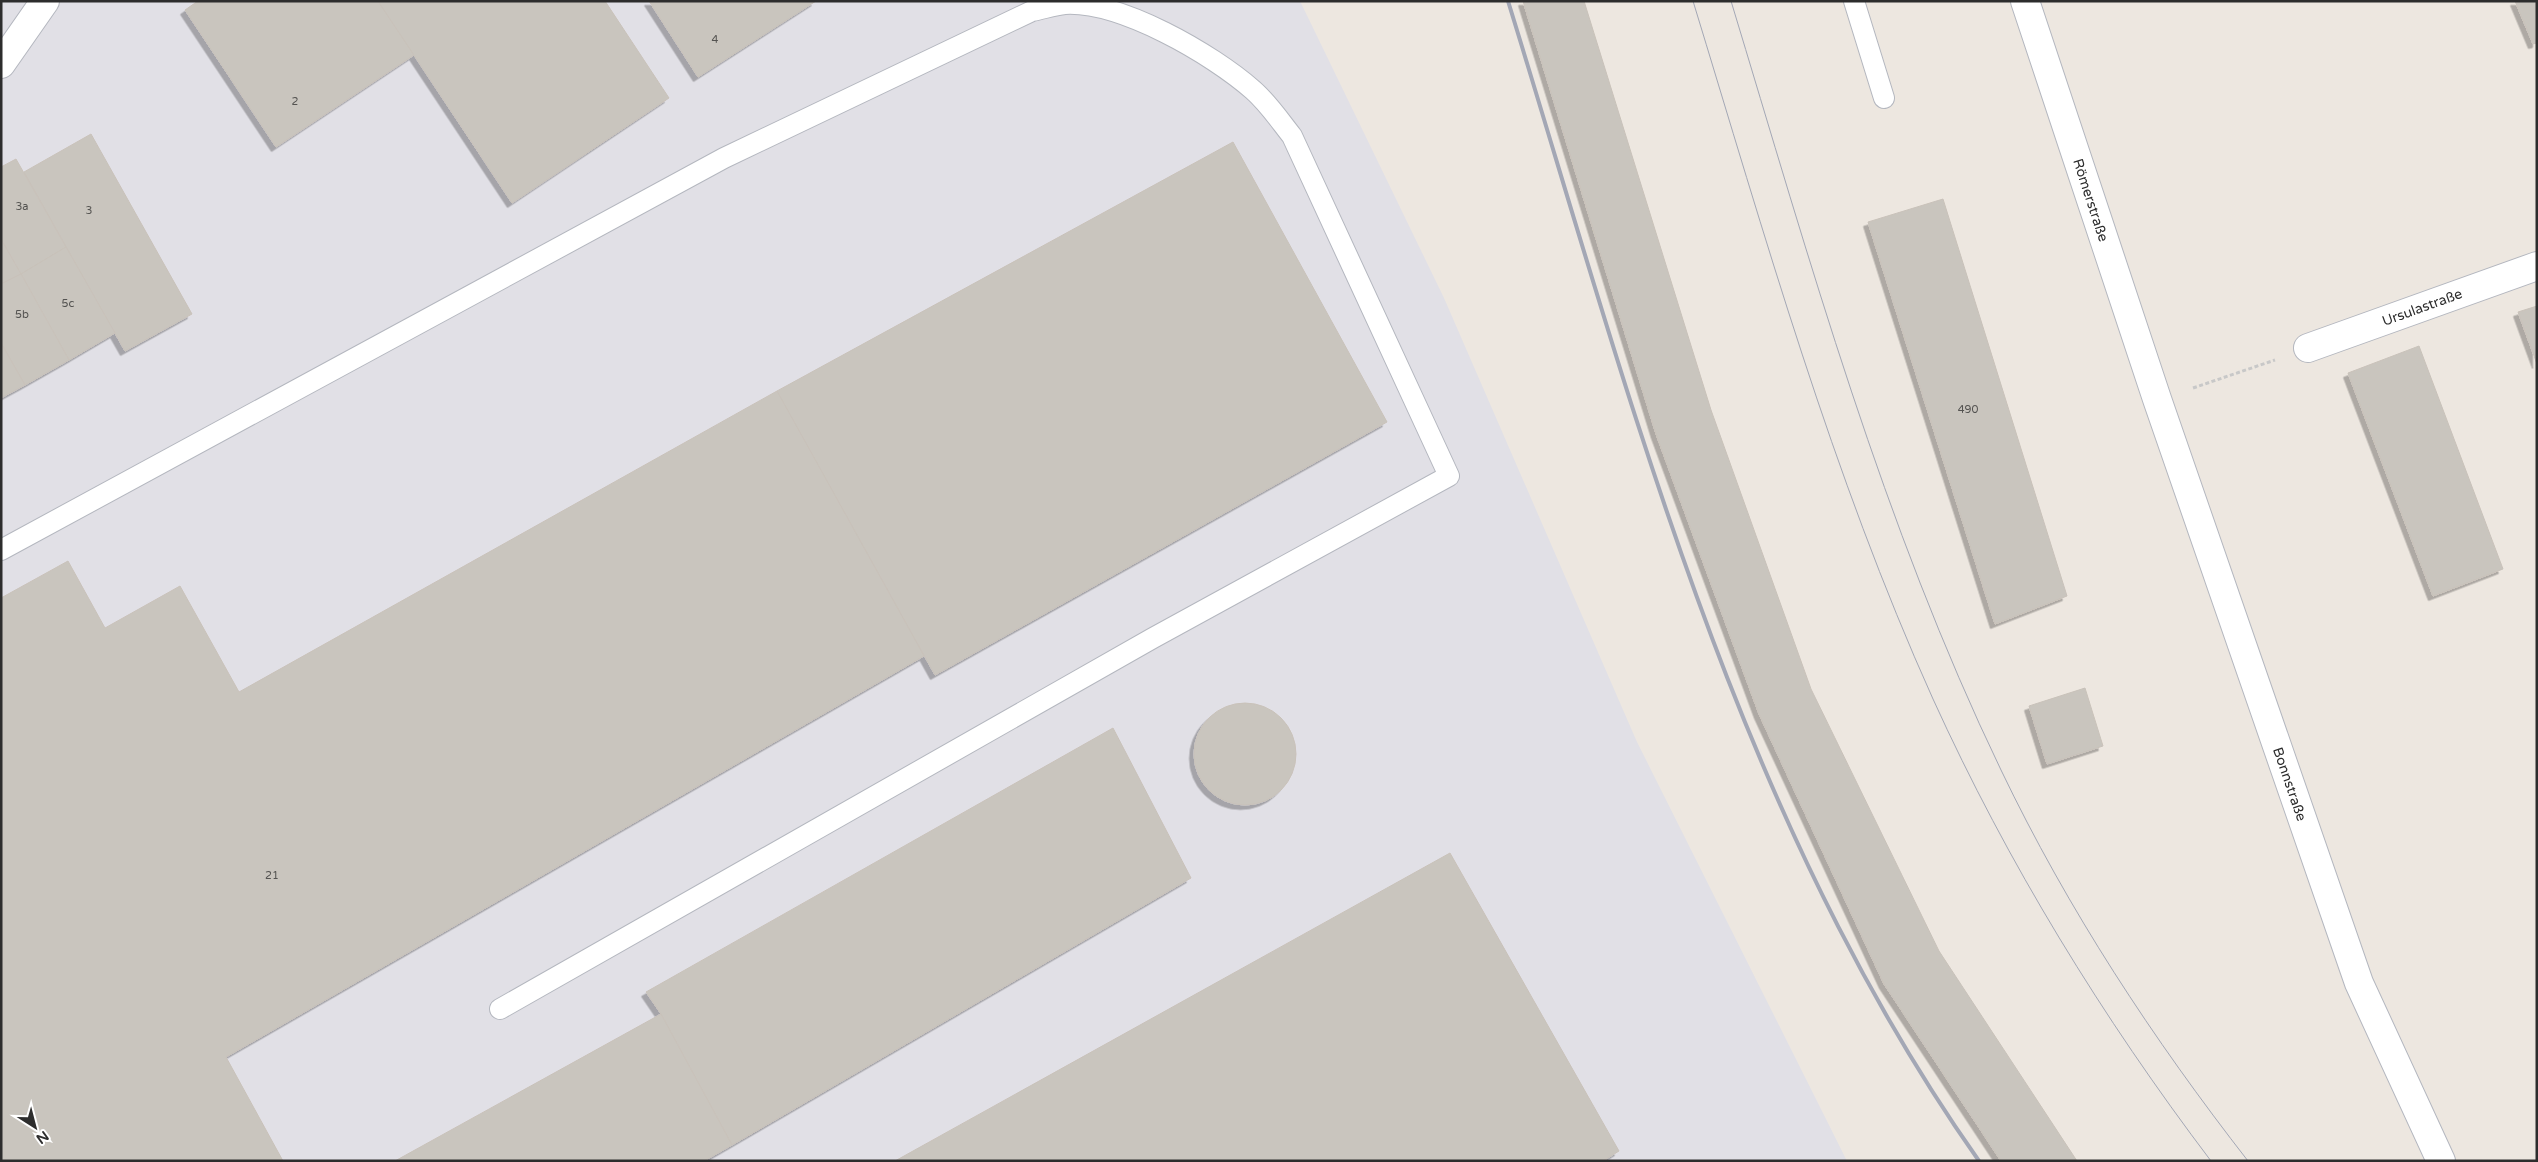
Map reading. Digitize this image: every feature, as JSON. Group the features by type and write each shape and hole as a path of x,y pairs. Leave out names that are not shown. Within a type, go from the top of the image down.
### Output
{"main road":[{"path":"1,64 45,1"},
{"name":"Römerstraße","path":"2025,1 2157,399"},
{"name":"Ursulastraße","path":"2308,348 2537,266"},
{"name":"Bonnstraße","path":"2157,399 2358,983 2441,1161"}],"lane":[{"path":"1854,1 1884,98"},
{"path":"1,550 724,158 1032,11 1066,4 1102,9 1135,19 1179,40 1210,58 1254,90 1292,136 1450,476 1162,634 500,1009"}],"path":[{"path":"2195,387 2308,348"}],"shaded area":[{"path":"1,1 1300,1 1444,298 1637,742 1847,1161 1,1161"}],"building":[{"path":"198,1 378,1 414,55 276,147 185,10"},
{"path":"378,1 605,1 669,98 512,203"},
{"path":"649,1 816,1 698,77"},
{"path":"1523,1 1584,1 1711,410 1811,689 1939,951 2077,1161 2001,1161 1884,984 1759,714 1656,434"},
{"path":"2515,1 2537,1 2537,43 2533,44"},
{"path":"91,134 192,314 125,351 24,172"},
{"path":"1233,142 1387,422 935,675 777,391"},
{"path":"16,159 66,247 21,274 1,239 1,167"},
{"path":"1943,199 2067,596 1995,624 1868,222"},
{"path":"1,239 21,274 1,284"},
{"path":"66,247 115,333 69,360 21,274"},
{"path":"21,274 69,360 25,385 1,343 1,284"},
{"path":"2537,306 2537,364 2518,312"},
{"path":"1,343 25,385 1,398"},
{"path":"2419,346 2503,569 2433,596 2348,373"},
{"path":"777,391 924,656 226,1057 283,1161 1,1161 1,598 68,561 105,628 180,586 239,692"},
{"path":"2085,688 2103,746 2047,764 2029,706"},
{"path":"1245,703 1265,707 1281,718 1292,734 1296,754 1292,774 1281,790 1265,801 1245,805 1225,801 1209,790 1198,774 1194,754 1198,734 1209,718 1225,707"},
{"path":"1113,728 1191,878 732,1145 661,1014 646,992"},
{"path":"1450,853 1619,1151 1603,1161 895,1161"},
{"path":"661,1014 732,1145 704,1161 395,1161"}],"tram line":[{"path":"1693,1 1774,266 1832,442 1863,528 1933,699 1993,821 2059,938 2132,1051 2211,1161"},
{"path":"1731,1 1851,391 1920,583 1959,677 2001,770 2054,873 2146,1021 2248,1161"}],"railway":[{"path":"1508,1 1599,302 1647,452 1698,600 1755,747 1820,890 1894,1028 1979,1161"}]}
